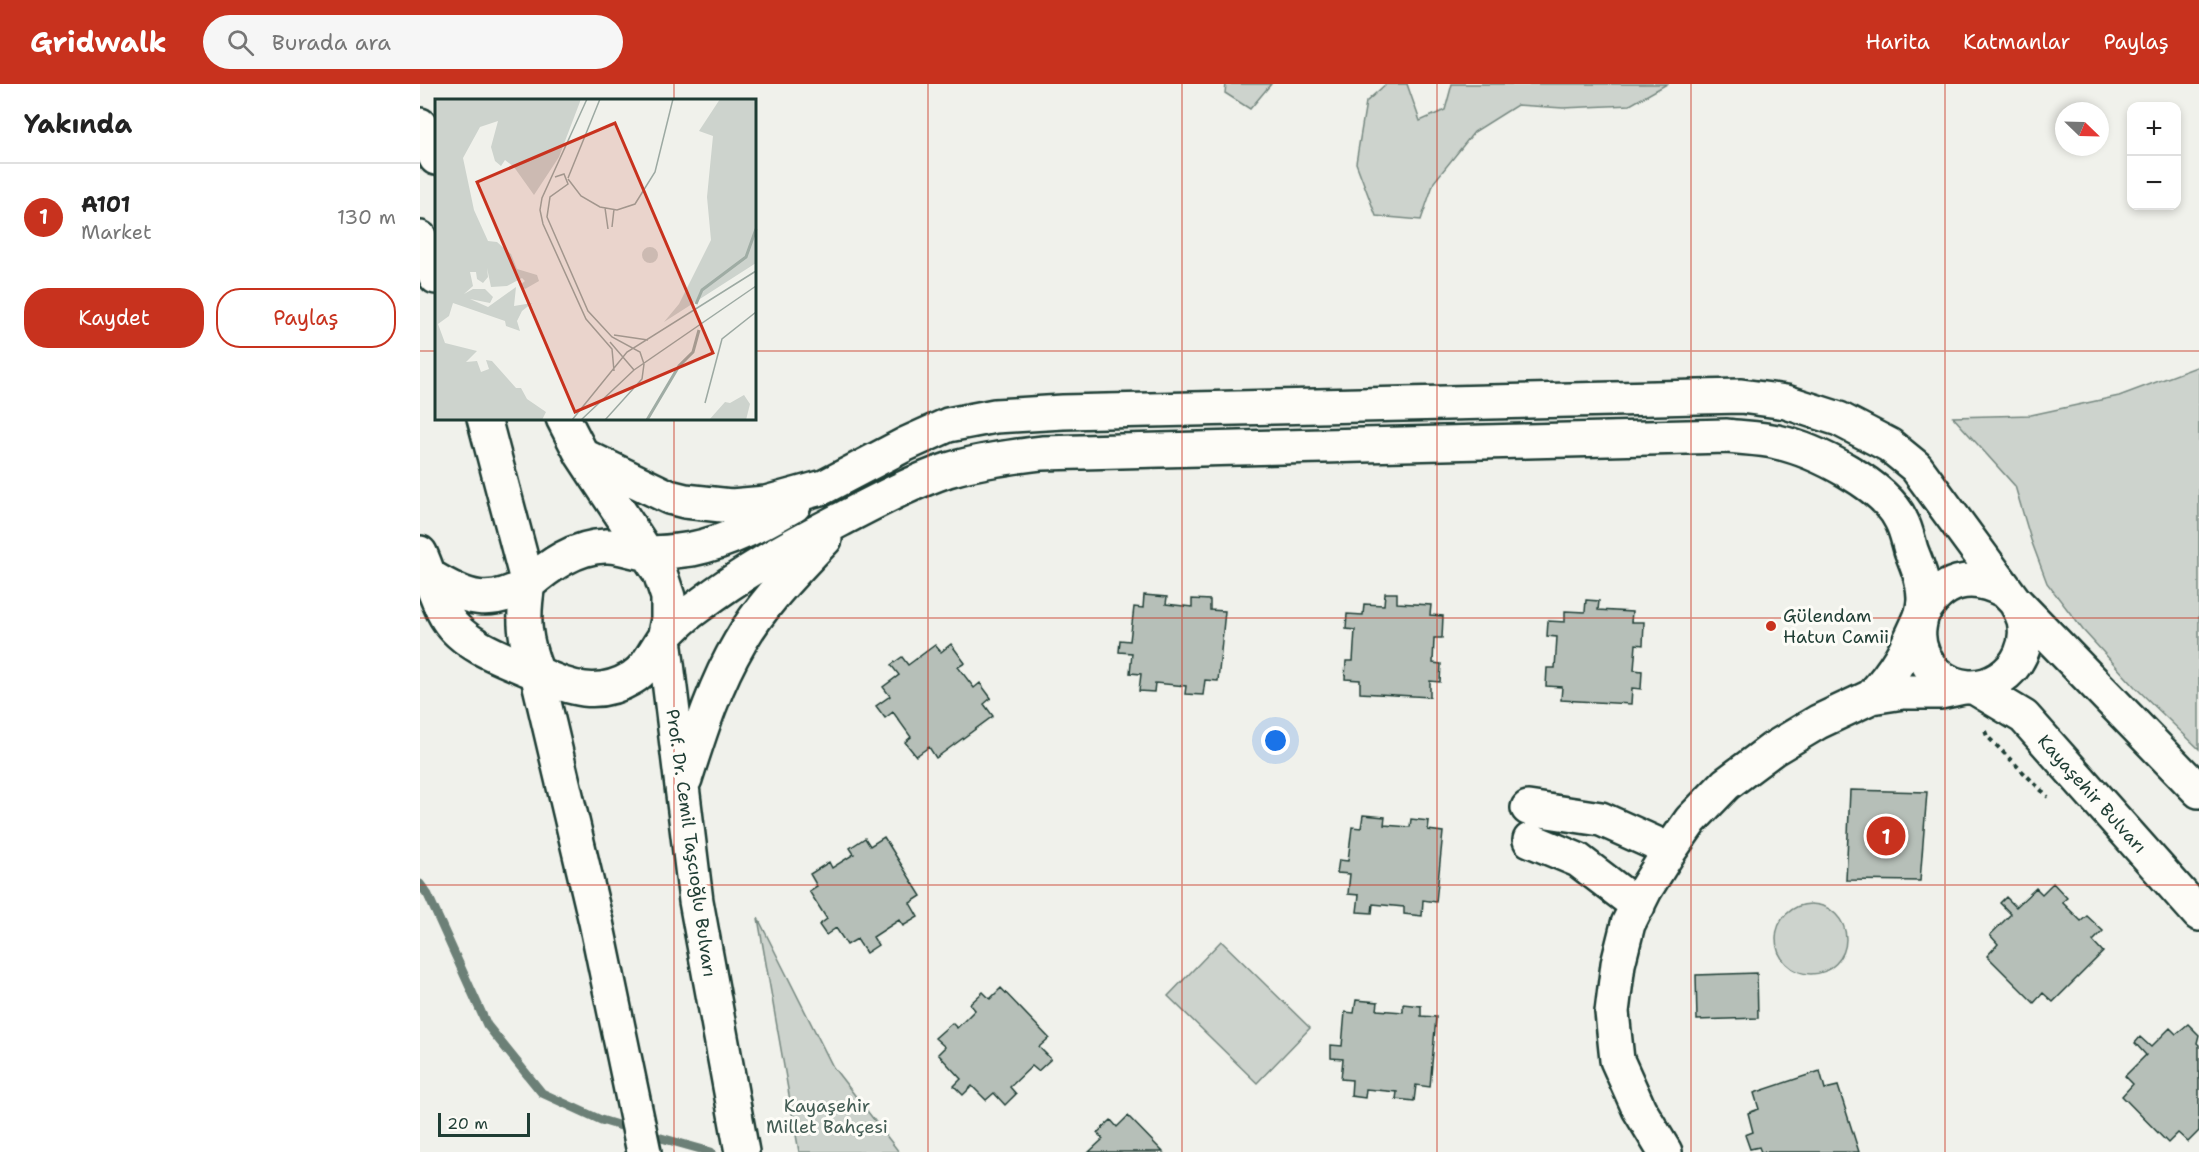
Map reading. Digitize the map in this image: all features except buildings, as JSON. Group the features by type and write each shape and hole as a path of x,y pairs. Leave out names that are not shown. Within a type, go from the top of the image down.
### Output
{"main road":[{"path":"420,125 435,156"},
{"path":"420,238 435,275"},
{"path":"425,565 451,589 477,598 492,598 510,595 528,584 544,570 580,551 606,546 625,547 645,553 694,549 748,531 824,487 948,425 995,416 1063,412 1741,396 1786,402 1839,419 1889,445 1916,466 2016,603 2024,618 2023,650 2016,665 2005,676 1990,685 1941,692 1903,692 1871,697 1818,722 1773,749 1726,784 1691,820 1670,850 1628,924 1612,1012 1617,1060 1639,1109 1665,1152"},
{"path":"485,420 528,584 523,624 526,644 537,673 596,922 644,1152"},
{"path":"564,420 582,455 660,573 668,597 668,619 664,639"},
{"path":"425,565 446,616 454,627 475,644 560,685 585,690 609,687 632,678 651,661 664,639 697,606 738,577 901,489 948,470 998,458 1042,453 1727,436 1777,442 1830,460 1876,490 1901,518 1922,578 1924,600 1918,630 1920,646 1926,661 1935,673 1949,682 1969,687"},
{"path":"582,455 658,492 685,501 731,506 766,503 824,487"},
{"path":"682,786 718,685 740,642 779,587 845,518"},
{"path":"1871,697 1904,656 1931,600 1943,589 1958,582 1974,580 1990,583 2005,591 2199,791"},
{"name":"Prof. Dr. Cemil Taşcıoğlu Bulvarı","path":"664,639 696,901 742,1152"},
{"name":"Kayaşehir Bulvarı","path":"1969,687 2024,717 2199,914"},
{"path":"1638,906 1529,824 1600,819 1670,850"}],"green space":[{"path":"1226,84 1271,84 1250,109 1225,93"},
{"path":"1386,84 1407,84 1420,121 1445,110 1452,84 1667,84 1630,105 1563,108 1517,105 1474,132 1434,182 1421,220 1376,216 1356,163 1366,102"},
{"path":"2199,366 2199,749 2135,687 2083,630 2047,583 2015,486 1953,417 2031,415 2119,396"},
{"path":"1811,904 1830,910 1840,920 1846,939 1840,958 1830,968 1811,974 1792,968 1782,958 1776,939 1782,920 1792,910"},
{"name":"Kayaşehir Millet Bahçesi","path":"758,918 833,1067 899,1152 799,1152"},
{"path":"1221,941 1310,1028 1257,1083 1168,996"}],"waterway":[{"path":"420,884 428,895 487,1025 542,1093 601,1120 631,1129"},
{"path":"647,1134 711,1152"}],"place":[{"name":"Gülendam Hatun Camii","path":"1771,626"},
{"name":"A101","path":"1886,836"}]}
